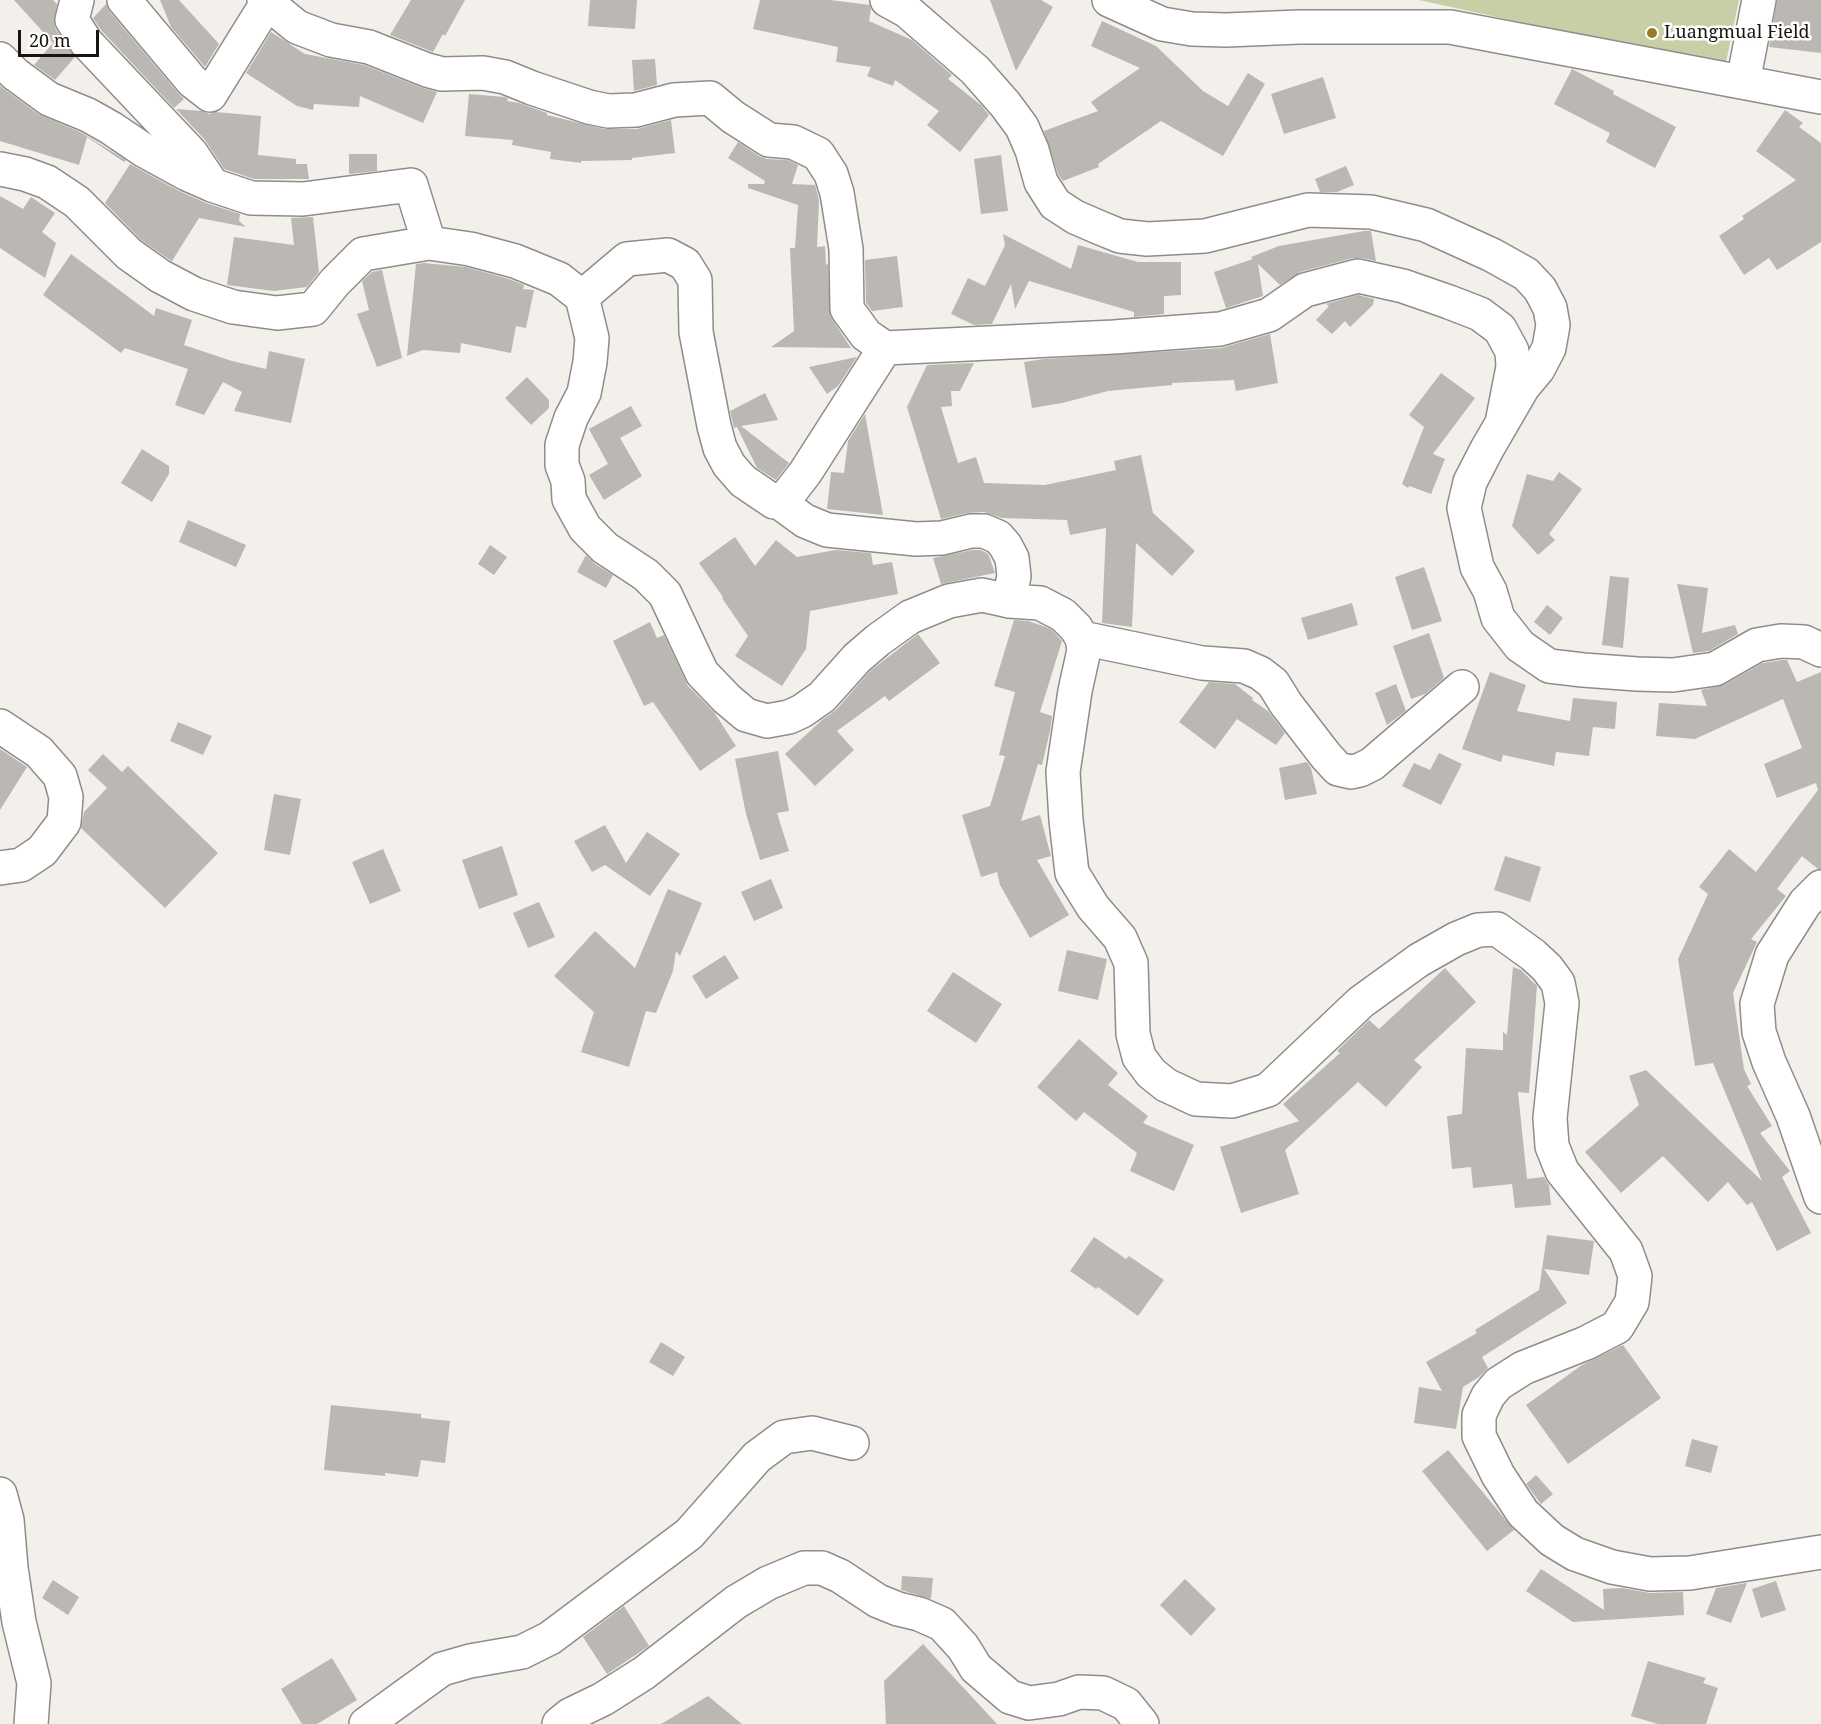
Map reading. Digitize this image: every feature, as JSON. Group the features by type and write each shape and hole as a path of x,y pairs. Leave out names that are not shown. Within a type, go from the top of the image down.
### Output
{"street":[{"path":"77,0 72,20 86,42 191,153 212,185"},
{"path":"123,0 192,81 210,95 265,1 297,27 331,40 369,47 442,74 483,73 505,76 532,88 589,107 608,111 636,110 674,100 710,98 733,117 769,140 793,142 818,154 831,174 837,193 846,249 847,309 867,335 885,348 1114,337 1220,329 1269,315 1305,290 1358,276 1403,286 1449,302 1480,314 1500,329 1512,351 1513,367 1502,423"},
{"path":"887,0 907,11 975,70 1022,127 1032,150 1041,182 1055,204 1075,217 1098,227 1120,236 1147,239 1205,237 1308,210 1371,212 1426,225 1492,255 1526,274 1540,289 1550,308 1553,325 1549,348 1502,423 1470,482 1464,508 1478,567 1490,591 1498,618 1520,646 1549,666 1646,675 1673,675 1714,669 1757,645 1780,641 1804,642 1821,650"},
{"path":"1109,0 1162,24 1192,28 1226,30 1299,27 1450,27 1821,97"},
{"path":"1743,82 1759,0"},
{"path":"0,59 15,74 49,99 88,115 186,174 251,198 303,200 411,185 429,243"},
{"path":"0,169 25,174 47,182 77,202 129,254 160,276 194,294 233,307 277,313 313,309 335,282 363,254 429,243 470,249 515,261 559,279 582,297 592,338 584,393 571,418 562,445 562,465 568,481 569,499 585,528 605,548 646,575 665,594 702,673 746,715 767,721 789,717 802,711 822,697 857,658 878,640 910,617 949,601 982,595 1008,601 1040,603 1063,615 1076,628 1082,638 1084,650 1075,691 1063,772 1072,873 1093,907 1120,938 1131,963 1133,1034 1139,1057 1151,1073 1166,1085 1196,1099 1232,1101 1268,1090 1361,1002 1419,960 1456,939 1478,930 1497,928 1533,955 1558,983 1562,1003 1550,1118 1552,1146 1562,1172 1626,1251 1635,1276 1632,1302 1617,1327 1586,1343 1523,1368 1498,1384 1488,1396 1479,1415 1479,1436 1498,1475 1523,1513 1552,1540 1575,1554 1612,1568 1650,1574 1690,1573 1821,1552"},
{"path":"582,297 627,259 668,255 685,264 695,280 696,332 714,426 720,448 729,465 743,481 768,499 778,502 806,521 827,530 916,539 942,538 971,531 984,531 998,537 1012,558 1014,576 1008,601"},
{"path":"778,502 787,496 805,473 885,348"},
{"path":"1082,638 1202,663 1244,666 1260,673 1273,683 1286,704 1326,756 1338,769 1351,772 1372,764 1462,687"},
{"path":"0,726 39,752 60,776 66,797 64,822 42,851 21,865 0,868"},
{"path":"1821,887 1805,903 1772,955 1757,1004 1759,1032 1769,1062 1794,1116 1821,1197"},
{"path":"366,1724 442,1669 470,1661 522,1652 550,1638 689,1534 757,1457 784,1437 812,1433 852,1443"},
{"path":"0,1494 7,1520 19,1622 34,1683 31,1724"},
{"path":"559,1724 570,1715 603,1699 644,1673 735,1602 804,1568 822,1568 840,1576 878,1601 920,1614 942,1624 963,1647 976,1668 1010,1697 1029,1703 1059,1699 1079,1692 1103,1693 1126,1704 1142,1724"}],"green space":[{"name":"Luangmual Field","path":"1419,0 1739,0 1725,67"}],"building":[{"path":"14,0 53,0 57,4 54,23 56,30 75,57 55,80 34,65 53,43"},
{"path":"160,0 179,0 219,44 205,67 171,27"},
{"path":"411,0 465,0 445,36 443,34 433,52 390,35"},
{"path":"590,0 637,0 635,29 588,26"},
{"path":"760,0 830,0 870,5 869,21 912,40 952,75 948,79 981,105 989,115 960,152 927,125 939,111 895,80 893,86 867,76 871,67 836,62 838,47 753,29"},
{"path":"990,0 1041,0 1053,7 1016,71"},
{"path":"1777,0 1821,0 1821,53 1769,47"},
{"path":"106,4 110,12 184,99 174,108 101,30 93,18"},
{"path":"1102,21 1156,46 1203,91 1228,106 1248,73 1265,84 1223,156 1161,121 1098,164 1099,167 1063,181 1058,174 1044,131 1098,111 1091,102 1140,68 1091,46"},
{"path":"271,32 305,54 364,65 437,92 423,123 360,96 359,107 314,104 313,110 297,106 246,73"},
{"path":"655,59 657,85 634,91 632,60"},
{"path":"1572,69 1614,91 1613,94 1676,127 1655,168 1606,142 1610,133 1554,104"},
{"path":"1323,77 1336,118 1284,134 1271,94"},
{"path":"0,86 38,114 80,132 126,160 124,162 87,137 79,165 0,141"},
{"path":"469,94 508,98 507,101 519,103 547,113 547,115 604,129 637,129 671,120 675,153 632,158 632,160 581,161 581,163 550,159 551,152 512,145 513,140 465,136"},
{"path":"176,109 202,111 209,114 215,112 261,116 258,155 296,159 296,164 307,164 309,179 254,179 224,169 205,140"},
{"path":"1785,110 1803,123 1799,127 1821,143 1821,242 1777,270 1769,258 1744,275 1719,236 1744,219 1742,216 1796,180 1756,151"},
{"path":"738,142 759,156 767,159 788,160 798,165 792,184 815,185 819,200 817,247 825,246 830,316 851,348 771,347 794,331 790,248 795,248 798,205 748,188 748,184 764,184 765,181 728,158"},
{"path":"349,154 377,154 377,171 349,174"},
{"path":"1001,155 1008,211 981,214 974,159"},
{"path":"130,164 179,191 240,214 239,221 246,227 199,218 172,261 170,260 141,240 105,203"},
{"path":"1346,166 1354,185 1337,192 1320,192 1315,179"},
{"path":"0,196 23,209 31,197 55,213 42,232 56,243 45,278 0,248"},
{"path":"313,217 319,272 307,287 274,291 227,285 234,237 294,245 291,218"},
{"path":"1371,231 1376,261 1353,258 1300,272 1280,285 1258,264 1263,296 1226,308 1214,272 1253,259 1251,257 1279,246"},
{"path":"1003,234 1071,269 1078,245 1138,262 1181,262 1181,295 1164,296 1164,314 1134,317 1134,312 1029,281 1015,309 1011,284 992,324 974,325 951,314 968,278 985,286 1005,245"},
{"path":"71,254 154,316 156,308 192,320 184,345 232,361 266,369 269,351 305,359 291,423 234,411 242,392 223,382 204,415 175,405 188,369 125,348 121,353 43,295"},
{"path":"897,256 903,307 872,311 866,303 865,260"},
{"path":"416,264 466,267 509,279 524,285 523,289 534,290 526,328 516,326 511,353 461,343 460,353 423,350 407,356"},
{"path":"382,270 402,358 377,367 357,314 369,310 362,281 372,272"},
{"path":"1358,295 1374,299 1373,305 1350,327 1345,321 1332,334 1316,320 1329,306 1326,304"},
{"path":"1270,334 1278,383 1236,391 1234,380 1172,383 1172,385 1108,391 1032,408 1024,362 1221,348"},
{"path":"857,357 838,386 827,394 809,367"},
{"path":"974,363 960,391 951,391 952,406 941,407 958,463 976,457 984,483 1045,485 1116,470 1114,461 1141,455 1153,513 1195,551 1172,576 1136,543 1132,627 1102,623 1106,528 1070,535 1067,520 1002,518 984,512 941,519 907,407 927,365"},
{"path":"1441,373 1475,398 1433,454 1445,459 1431,494 1409,486 1408,488 1402,484 1424,427 1409,415"},
{"path":"527,377 549,400 549,408 531,425 505,398"},
{"path":"765,393 778,420 741,426 789,463 776,480 757,468 737,427 734,428 730,411"},
{"path":"631,406 642,426 620,438 642,476 604,500 589,475 608,464 589,429"},
{"path":"865,414 883,515 827,509 831,472 844,473 848,441"},
{"path":"142,449 169,466 169,474 152,502 121,483"},
{"path":"1559,472 1582,489 1549,534 1555,540 1538,555 1512,526 1527,474 1553,481"},
{"path":"188,520 246,545 236,567 179,542"},
{"path":"735,537 755,566 776,540 797,557 835,550 871,553 873,565 892,562 898,594 810,611 806,649 782,686 735,656 748,636 699,563"},
{"path":"490,545 507,557 494,575 478,564"},
{"path":"973,550 987,553 995,573 941,584 933,558"},
{"path":"586,555 595,564 613,575 606,588 577,572"},
{"path":"1424,567 1442,621 1412,630 1395,577"},
{"path":"1610,576 1629,578 1623,648 1602,645"},
{"path":"1677,584 1708,588 1702,633 1735,625 1738,634 1709,651 1693,653"},
{"path":"1352,603 1358,625 1308,640 1301,618"},
{"path":"1547,605 1563,618 1550,635 1534,622"},
{"path":"1014,620 1028,621 1043,626 1052,630 1062,641 1040,712 1052,716 1050,731 1042,765 1038,764 1021,821 1040,815 1051,856 1037,860 1069,915 1030,938 1000,885 997,872 981,877 962,815 990,806 1005,756 999,755 1015,692 994,686"},
{"path":"650,622 657,638 664,635 688,686 714,712 736,746 700,771 653,702 644,706 613,641"},
{"path":"1429,633 1444,678 1425,694 1411,699 1393,646"},
{"path":"918,634 940,663 889,701 885,696 837,731 854,750 815,786 785,754 836,710 870,671"},
{"path":"1787,660 1797,682 1821,672 1821,869 1802,856 1777,889 1786,896 1751,939 1757,942 1733,993 1744,1069 1751,1084 1747,1086 1772,1126 1760,1133 1790,1171 1782,1177 1811,1233 1777,1251 1752,1202 1747,1205 1728,1182 1708,1202 1663,1156 1621,1193 1585,1152 1639,1105 1629,1076 1646,1070 1762,1181 1713,1063 1695,1066 1678,959 1708,894 1699,887 1729,849 1756,872 1818,790 1816,783 1777,798 1764,764 1802,748 1783,699 1695,739 1656,736 1659,703 1707,706 1701,690 1724,685 1763,663"},
{"path":"1490,672 1526,685 1517,711 1570,721 1573,698 1617,702 1615,729 1593,727 1589,756 1556,752 1554,766 1503,755 1501,762 1462,749"},
{"path":"1209,682 1235,684 1268,711 1285,733 1276,745 1237,719 1215,749 1179,722"},
{"path":"1396,684 1406,711 1387,725 1375,693"},
{"path":"178,722 212,736 203,755 170,741"},
{"path":"0,749 27,767 0,810"},
{"path":"778,751 789,811 777,813 789,851 760,860 746,814 735,759"},
{"path":"1439,753 1462,764 1441,805 1402,786 1414,763 1430,770"},
{"path":"103,754 122,772 128,766 218,853 165,908 81,828 84,812 107,788 88,770"},
{"path":"1307,762 1311,768 1317,794 1285,800 1279,768"},
{"path":"274,794 301,799 290,855 264,850"},
{"path":"605,825 626,863 647,832 680,854 650,896 605,865 592,872 574,841"},
{"path":"502,846 518,895 479,909 462,860"},
{"path":"383,849 401,891 370,904 352,862"},
{"path":"1505,856 1541,867 1530,902 1494,890"},
{"path":"771,879 783,908 754,921 741,892"},
{"path":"668,889 702,903 680,956 676,951 673,971 656,1013 646,1011 629,1067 581,1052 594,1012 554,976 595,931 635,968"},
{"path":"539,902 555,937 528,948 513,913"},
{"path":"1067,950 1107,959 1098,1000 1058,991"},
{"path":"725,955 739,978 706,999 692,976"},
{"path":"1513,967 1521,970 1537,986 1529,1093 1518,1092 1527,1179 1544,1177 1549,1185 1551,1205 1515,1208 1512,1184 1473,1188 1471,1167 1452,1169 1447,1116 1462,1114 1466,1048 1503,1050 1503,1032 1507,1035"},
{"path":"1445,968 1476,1002 1414,1060 1422,1067 1386,1107 1358,1082 1285,1150 1299,1194 1241,1213 1220,1147 1299,1121 1283,1104 1340,1053 1337,1051 1369,1020 1379,1029"},
{"path":"953,972 1002,1004 976,1043 927,1011"},
{"path":"1079,1039 1118,1073 1108,1085 1148,1116 1143,1123 1194,1145 1174,1191 1130,1171 1137,1153 1084,1112 1076,1121 1037,1087"},
{"path":"1547,1235 1594,1241 1589,1275 1544,1269 1567,1303 1482,1357 1488,1368 1463,1387 1456,1429 1414,1423 1419,1387 1442,1391 1426,1362 1477,1333 1475,1330 1539,1290"},
{"path":"1094,1237 1126,1259 1129,1256 1164,1280 1138,1316 1098,1287 1096,1289 1070,1271"},
{"path":"661,1342 685,1357 673,1376 649,1362"},
{"path":"1623,1345 1661,1398 1568,1464 1526,1405 1582,1365"},
{"path":"331,1405 421,1414 421,1418 450,1421 445,1463 421,1460 418,1477 324,1470"},
{"path":"1692,1439 1718,1446 1711,1473 1685,1466"},
{"path":"1448,1450 1514,1530 1487,1551 1422,1471"},
{"path":"1536,1475 1553,1494 1541,1504 1526,1484"},
{"path":"1541,1569 1604,1610 1603,1589 1622,1588 1650,1593 1683,1592 1684,1615 1573,1622 1526,1591"},
{"path":"902,1576 933,1578 931,1599 901,1590"},
{"path":"1185,1579 1216,1609 1191,1636 1160,1605"},
{"path":"53,1580 79,1597 68,1615 42,1598"},
{"path":"1776,1581 1786,1610 1761,1618 1752,1589"},
{"path":"1747,1583 1731,1623 1706,1614 1716,1588"},
{"path":"624,1606 649,1646 607,1674 583,1637"},
{"path":"923,1644 997,1724 886,1724 884,1681"},
{"path":"332,1658 357,1700 317,1724 302,1724 281,1689"},
{"path":"1648,1661 1706,1678 1703,1683 1718,1688 1706,1724 1658,1724 1631,1716"},
{"path":"708,1696 742,1724 661,1724"}],"place":[{"name":"Luangmual Field","path":"1652,33"}]}
